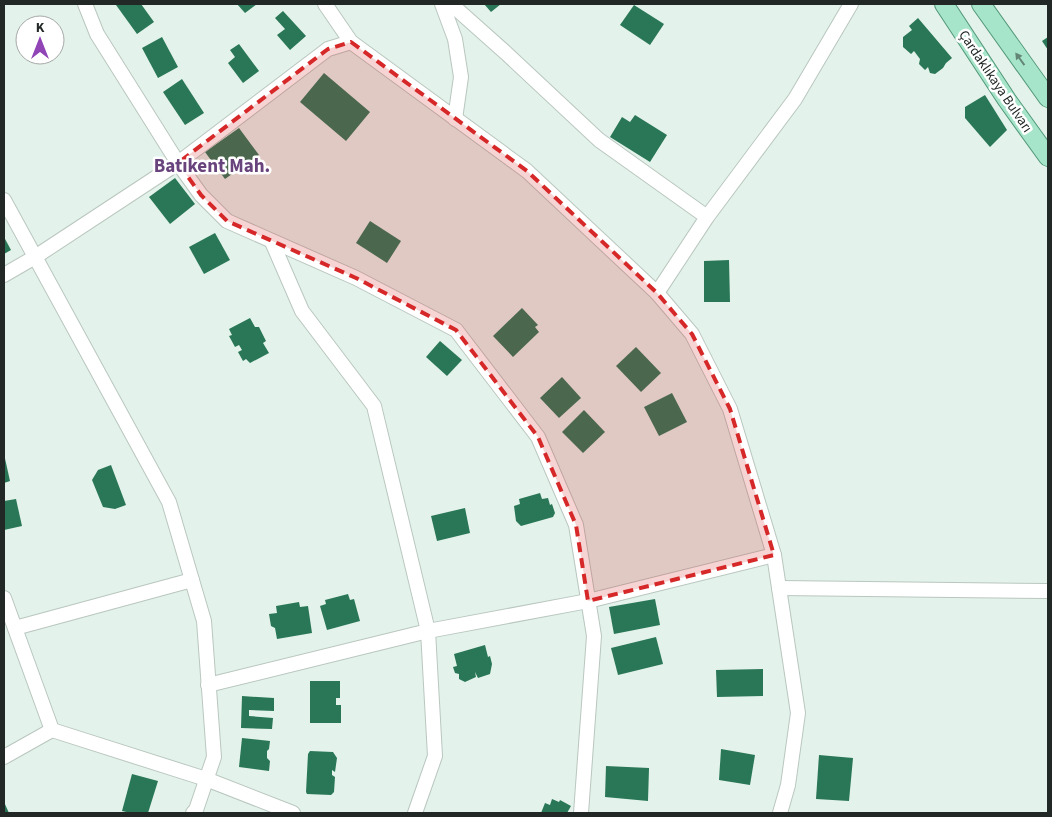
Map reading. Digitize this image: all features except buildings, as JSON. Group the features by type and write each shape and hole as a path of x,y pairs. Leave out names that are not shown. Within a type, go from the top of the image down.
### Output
{"main road":[{"name":"Çardaklıkaya Bulvarı","path":"944,4 1048,157"},
{"path":"980,4 1048,98"}],"street":[{"path":"85,4 97,34 178,163 201,195 227,222 356,278 456,330 538,437 576,525 594,636 581,813"},
{"path":"324,4 351,42 527,171 657,293 692,334 730,409 774,555 798,712 788,785 780,813"},
{"path":"442,4 455,39 461,77 455,119"},
{"path":"451,4 599,140 707,217"},
{"path":"657,293 707,217 795,99 850,4"},
{"path":"4,275 35,257 178,163 328,49 351,42"},
{"path":"4,200 169,502 204,621 214,756 196,810 193,813"},
{"path":"272,242 302,311 374,406 428,631 435,756 415,813"},
{"path":"208,685 428,631 588,601 774,555"},
{"path":"14,628 192,580"},
{"path":"778,588 1048,591"},
{"path":"4,598 52,730"},
{"path":"4,757 52,730 206,779 293,813"}],"highlighted area":[{"path":"351,42 527,171 657,293 692,334 730,409 774,555 588,601 576,525 538,437 456,330 356,278 227,221 201,195 178,163 328,49"}],"district":[{"name":"Batıkent Mah.","path":"212,165"}]}
